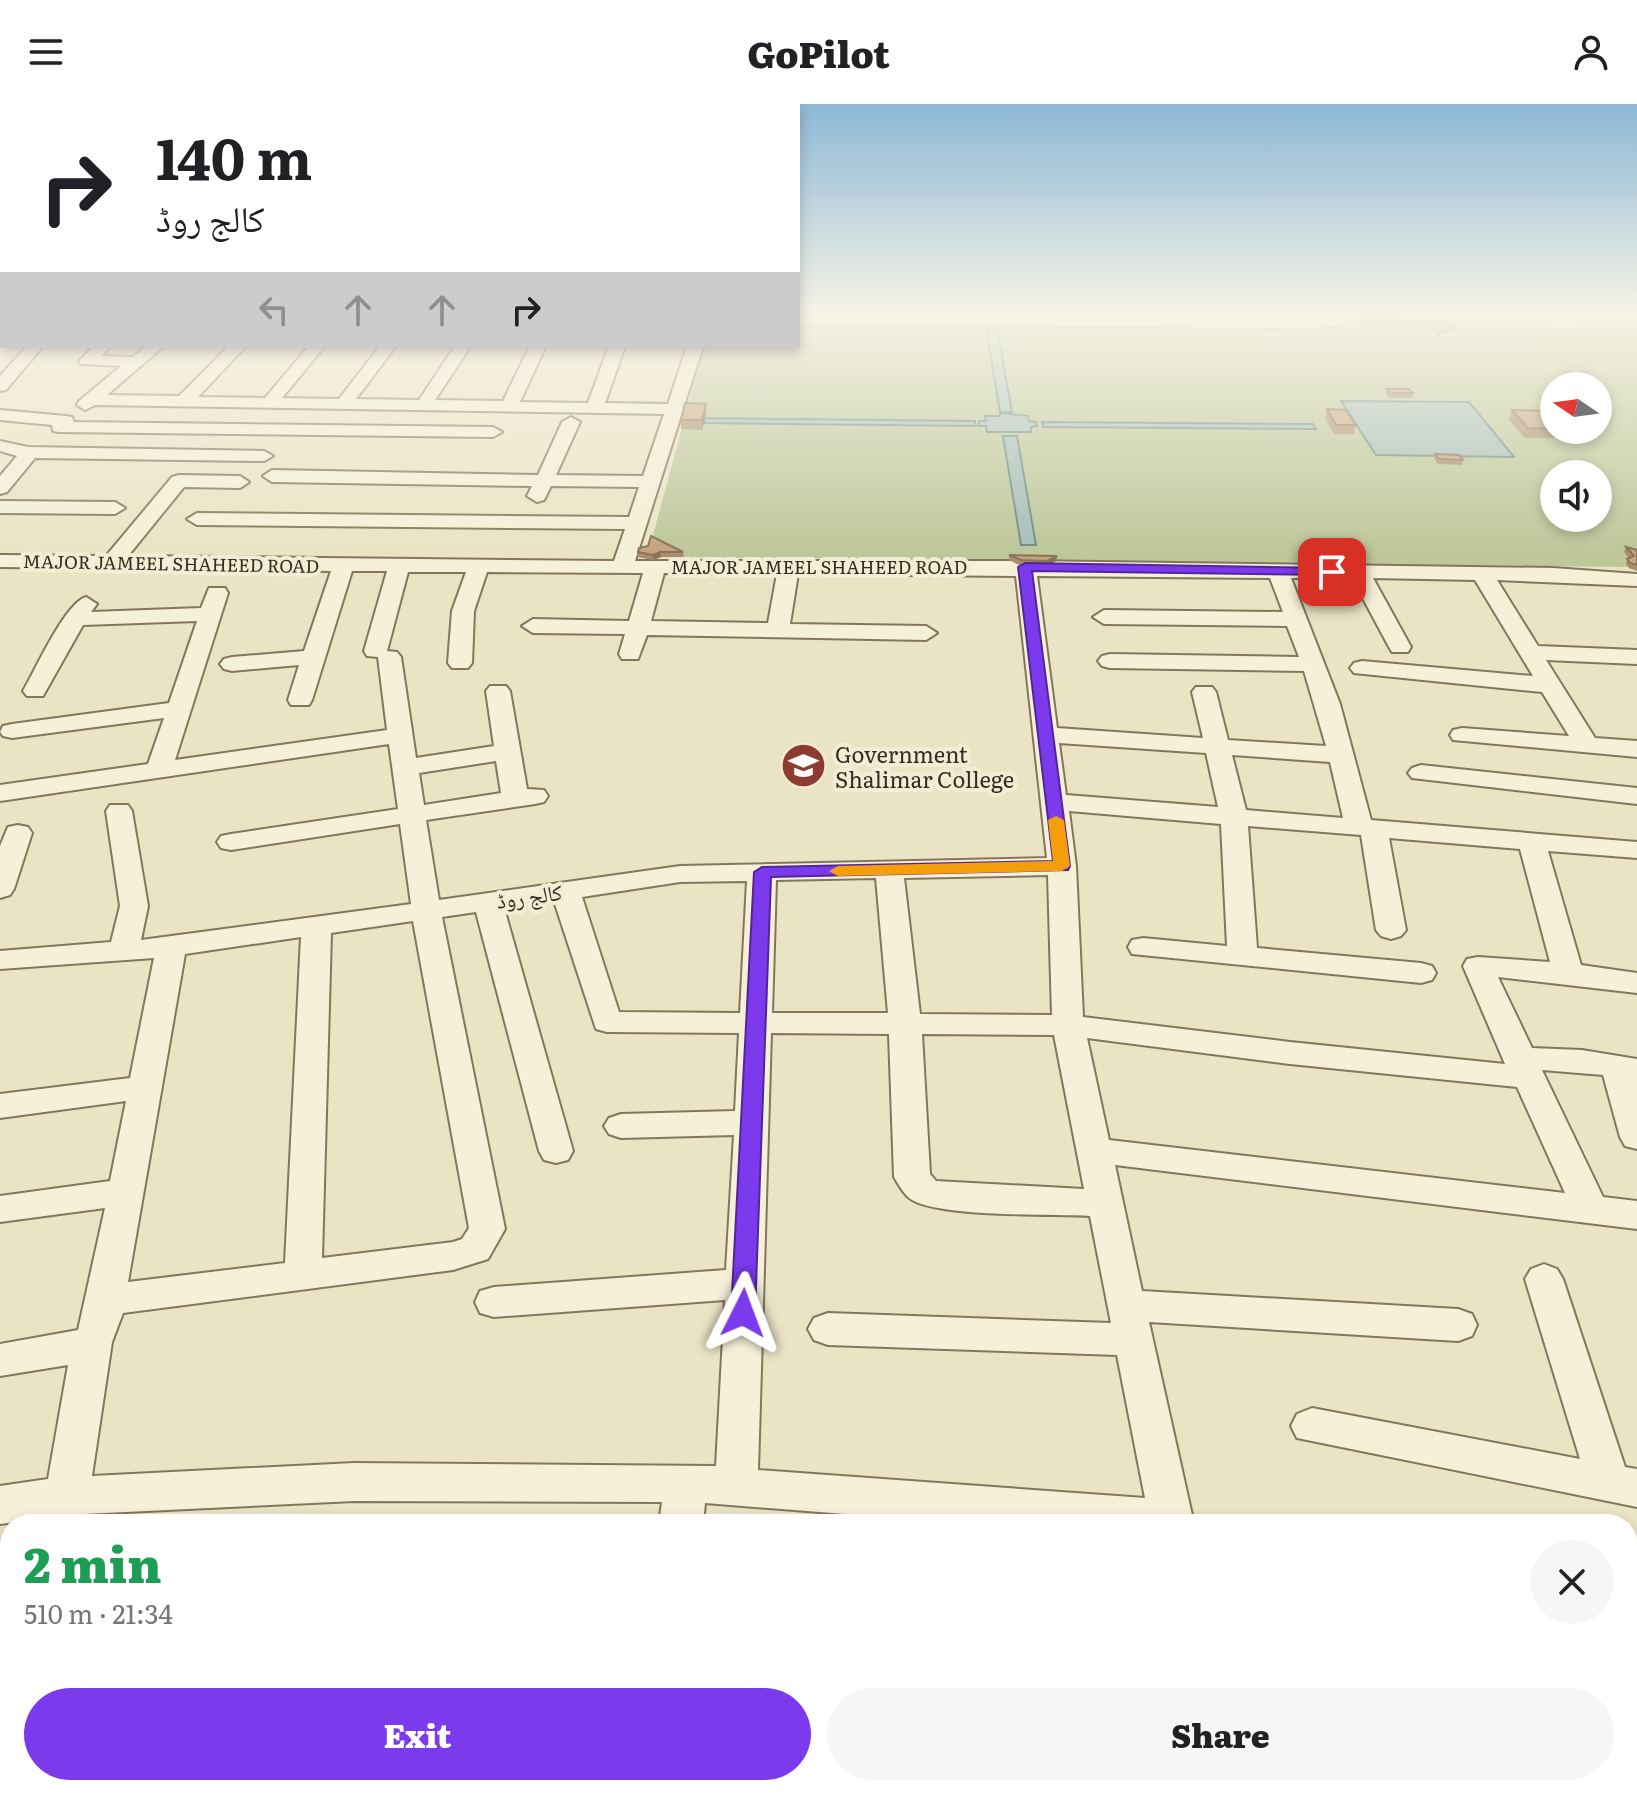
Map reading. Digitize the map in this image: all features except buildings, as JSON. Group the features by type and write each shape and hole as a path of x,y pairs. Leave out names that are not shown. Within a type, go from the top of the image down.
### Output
{"street":[{"path":"0,488 29,454 98,394"},
{"path":"183,402 191,394"},
{"path":"269,403 277,394"},
{"path":"344,404 352,394"},
{"path":"423,406 431,394"},
{"path":"509,407 515,394"},
{"path":"594,409 600,394"},
{"path":"623,565 680,394"},
{"path":"91,400 675,409"},
{"path":"0,415 63,424 494,429 466,479"},
{"path":"524,523 571,422"},
{"path":"0,446 29,454 264,456"},
{"path":"272,476 650,482"},
{"path":"251,564 320,477"},
{"path":"106,1300 453,1256 475,1249 487,1229 426,910 401,735 382,654 390,565 408,521 434,479"},
{"path":"112,562 179,481 240,482"},
{"path":"0,507 115,508"},
{"path":"197,519 637,523"},
{"name":"MAJOR JAMEEL SHAHEED ROAD","path":"0,561 1025,567 1482,573 1637,580"},
{"path":"300,700 343,565"},
{"path":"460,663 463,611 479,565"},
{"path":"630,654 656,566"},
{"path":"778,631 789,566"},
{"path":"1025,567 1062,866 1068,1025 1170,1514"},
{"path":"1278,571 1328,704 1367,828 1391,930"},
{"path":"1359,572 1400,647"},
{"path":"1482,573 1587,745"},
{"path":"35,691 81,612 214,604 159,770"},
{"path":"1104,617 1295,619"},
{"path":"533,626 926,633"},
{"path":"1528,652 1637,657"},
{"path":"232,664 314,657"},
{"path":"1110,661 1312,664"},
{"path":"1362,668 1549,685"},
{"path":"231,842 525,798 507,752 498,691"},
{"path":"1204,692 1234,817 1243,956"},
{"path":"12,731 179,709"},
{"path":"0,793 401,735"},
{"path":"1046,735 1342,755"},
{"path":"1462,735 1637,749"},
{"path":"405,767 507,752"},
{"path":"1421,773 1637,796"},
{"path":"1054,802 1637,850"},
{"path":"119,811 134,906 124,951"},
{"path":"0,889 18,833"},
{"path":"1532,842 1568,973"},
{"name":"کالج روڈ","path":"0,960 171,947 680,874 1062,866"},
{"path":"889,870 905,1023 912,1177 924,1191 944,1196 1103,1203"},
{"path":"736,1487 762,872"},
{"path":"565,890 607,1022 1068,1025 1290,1053 1522,1068 1582,1061 1627,1069 1637,1137"},
{"path":"488,901 556,1151"},
{"path":"303,1274 316,926"},
{"path":"64,1510 92,1341 101,1325 171,947"},
{"path":"1143,947 1421,973"},
{"path":"1591,1211 1522,1068 1478,966 1568,973 1637,983"},
{"path":"0,1106 145,1087"},
{"path":"621,1126 752,1122"},
{"path":"1092,1150 1637,1215"},
{"path":"0,1209 126,1192"},
{"path":"1544,1279 1623,1486"},
{"path":"494,1302 744,1284"},
{"path":"828,1329 1128,1323 1458,1325"},
{"path":"0,1360 72,1348 92,1341"},
{"path":"1312,1426 1623,1486"},
{"path":"0,1505 64,1510 354,1482 683,1504 736,1487 1072,1514"}],"green space":[{"path":"691,394 1540,394 1540,444 1612,444 1612,394 1637,394 1637,571 1627,567 1057,561 1032,566 1008,560 661,557 653,560 638,557 639,553 649,550"}],"water":[{"path":"997,394 1009,394 1012,412 1000,412"},
{"path":"1341,401 1469,402 1514,457 1376,455"},
{"path":"1000,413 1028,416 1029,421 1036,422 1037,426 1031,427 1031,432 987,432 986,426 979,426 979,421 986,421 985,416 1000,416"},
{"path":"705,418 975,421 976,426 704,423"},
{"path":"1042,422 1313,424 1316,429 1043,427"},
{"path":"1003,436 1017,436 1036,545 1021,545"}],"slow traffic":[{"path":"838,871 1062,866 1056,820"}],"place":[{"name":"Government Shalimar College","path":"804,766"}],"route":[{"path":"743,1313 762,872 1062,866 1025,567 1332,572"}]}
